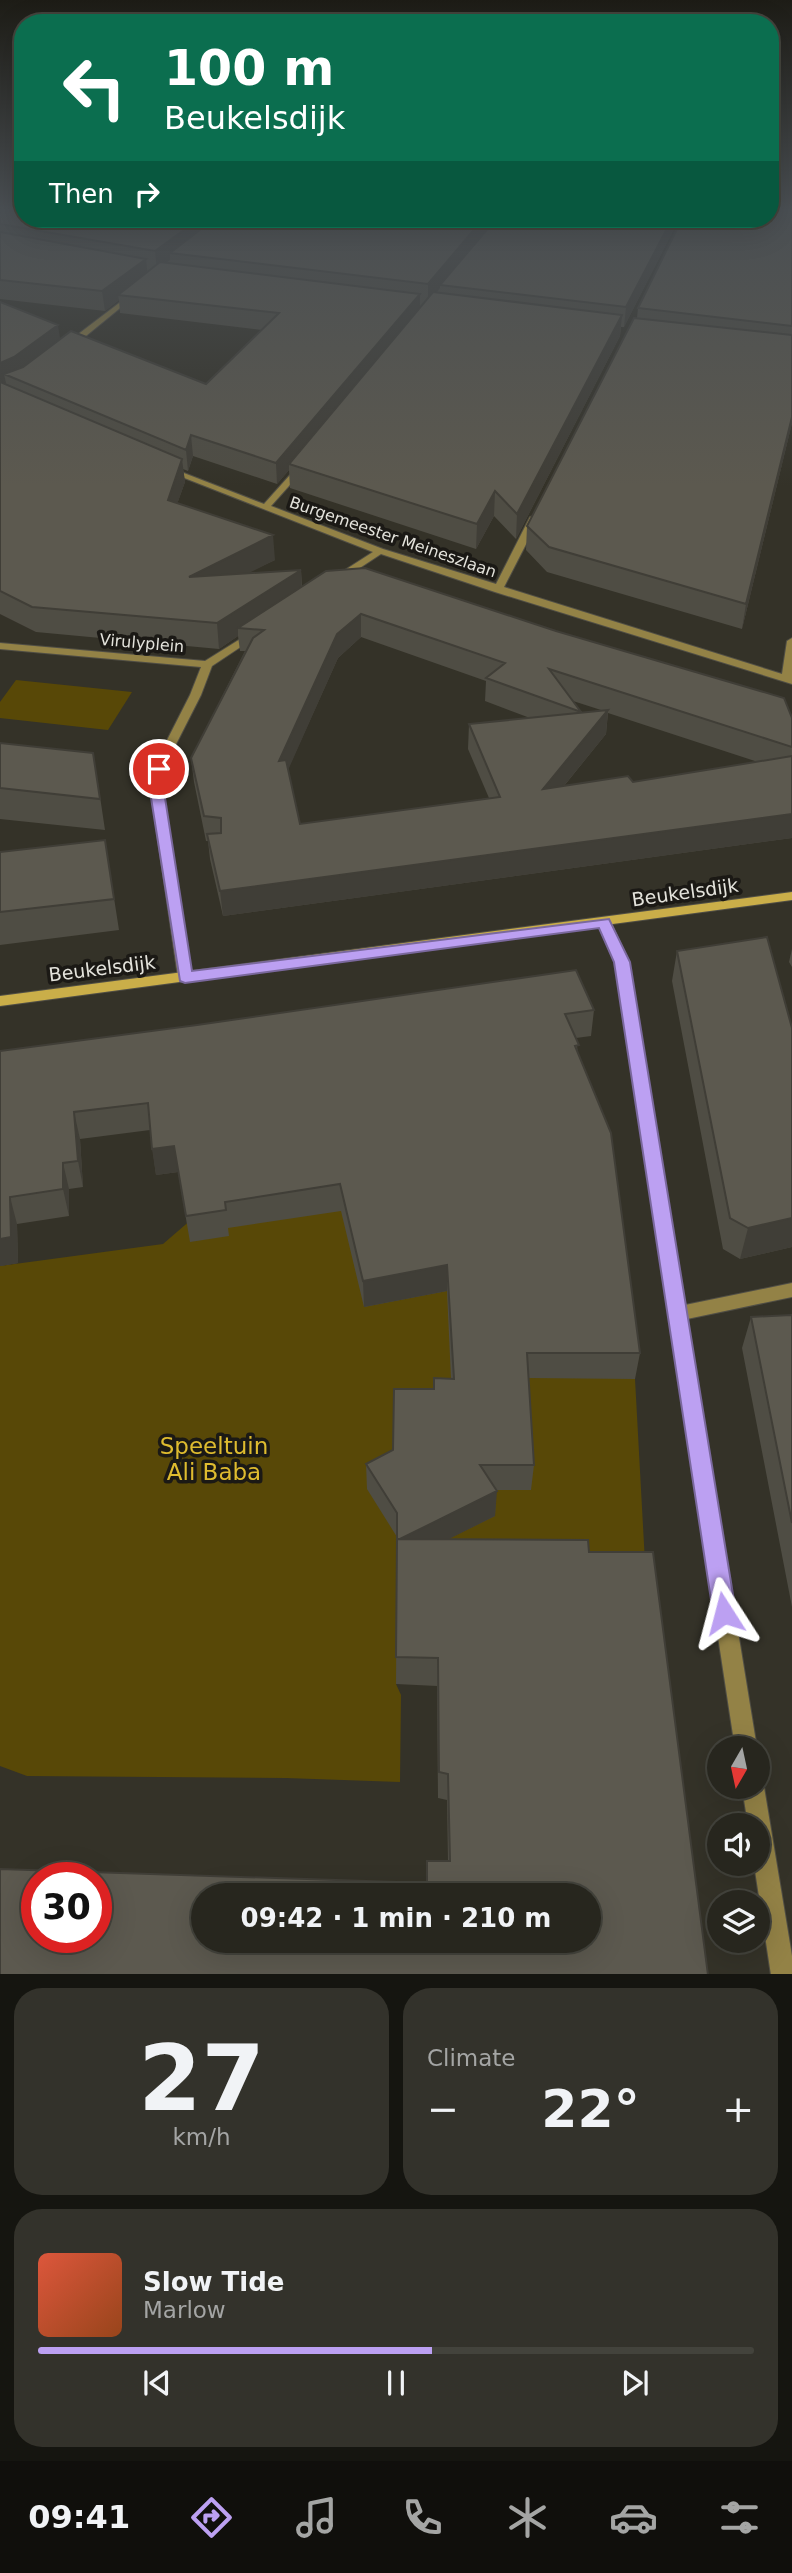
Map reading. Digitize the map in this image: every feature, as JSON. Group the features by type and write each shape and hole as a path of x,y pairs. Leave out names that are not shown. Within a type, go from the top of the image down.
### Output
{"main road":[{"name":"Beukelsdijk","path":"0,1001 604,923 792,895"}],"street":[{"path":"55,357 125,301"},
{"name":"Burgemeester Meineszlaan","path":"152,463 265,509 380,551 790,680"},
{"path":"265,509 303,465"},
{"path":"498,590 542,504"},
{"path":"324,588 380,551"},
{"path":"207,664 268,624"},
{"path":"790,680 792,642"},
{"name":"Virulyplein","path":"0,646 207,664 200,687 159,769 156,785 185,977"},
{"path":"604,923 622,962 744,1736"},
{"path":"677,1314 792,1290"},
{"path":"754,1799 783,1974"}],"green space":[{"path":"16,680 132,692 108,730 0,718 0,702"},
{"name":"Speeltuin Ali Baba","path":"317,1111 467,1287 635,1379 646,1581 396,1684 401,1695 400,1782 286,1778 27,1776 0,1766 0,1266 163,1244"}],"building":[{"path":"173,301 414,301 276,463 191,435 186,450 4,374 23,367 71,331 206,384 279,313"},
{"path":"425,301 508,301 622,315 517,514 495,491 477,524 289,464"},
{"path":"576,301 629,301 626,307"},
{"path":"641,301 792,301 792,326 638,308"},
{"path":"0,302 58,325 14,357 0,363"},
{"path":"634,318 792,335 792,417 746,604 549,547 527,526"},
{"path":"0,382 182,459 168,500 273,535 189,577 301,570 217,623 32,607 0,591"},
{"path":"365,568 556,631 784,698 792,718 792,747 549,669 581,712 486,678 505,663 361,614 337,634 279,761 286,760 300,824 500,797 469,724 608,710 543,789 628,776 633,782 792,756 792,814 220,891 207,834 221,833 221,818 204,816 191,758 253,638 264,630 238,628 326,571"},
{"path":"0,743 93,753 100,799 0,788"},
{"path":"105,840 114,899 0,912 0,852"},
{"path":"767,937 792,1028 792,1218 748,1228 730,1218 677,951"},
{"path":"576,970 594,1010 565,1014 579,1045 575,1046 611,1133 640,1353 527,1353 534,1465 480,1465 497,1491 400,1539 397,1539 397,1513 366,1464 393,1450 394,1389 434,1389 434,1378 454,1379 447,1265 363,1281 340,1184 225,1202 226,1210 186,1216 174,1146 152,1149 148,1103 74,1112 78,1161 63,1163 63,1189 10,1197 11,1237 0,1239 0,1051"},
{"path":"792,1315 792,1523 751,1317"},
{"path":"397,1539 588,1540 589,1552 653,1552 708,1974 0,1974 0,1869 21,1870 21,1953 112,1953 112,1873 427,1883 427,1861 450,1861 448,1774 439,1772 438,1658 396,1657"}],"route":[{"path":"159,769 156,785 185,977 604,923 622,962 724,1613"}]}
